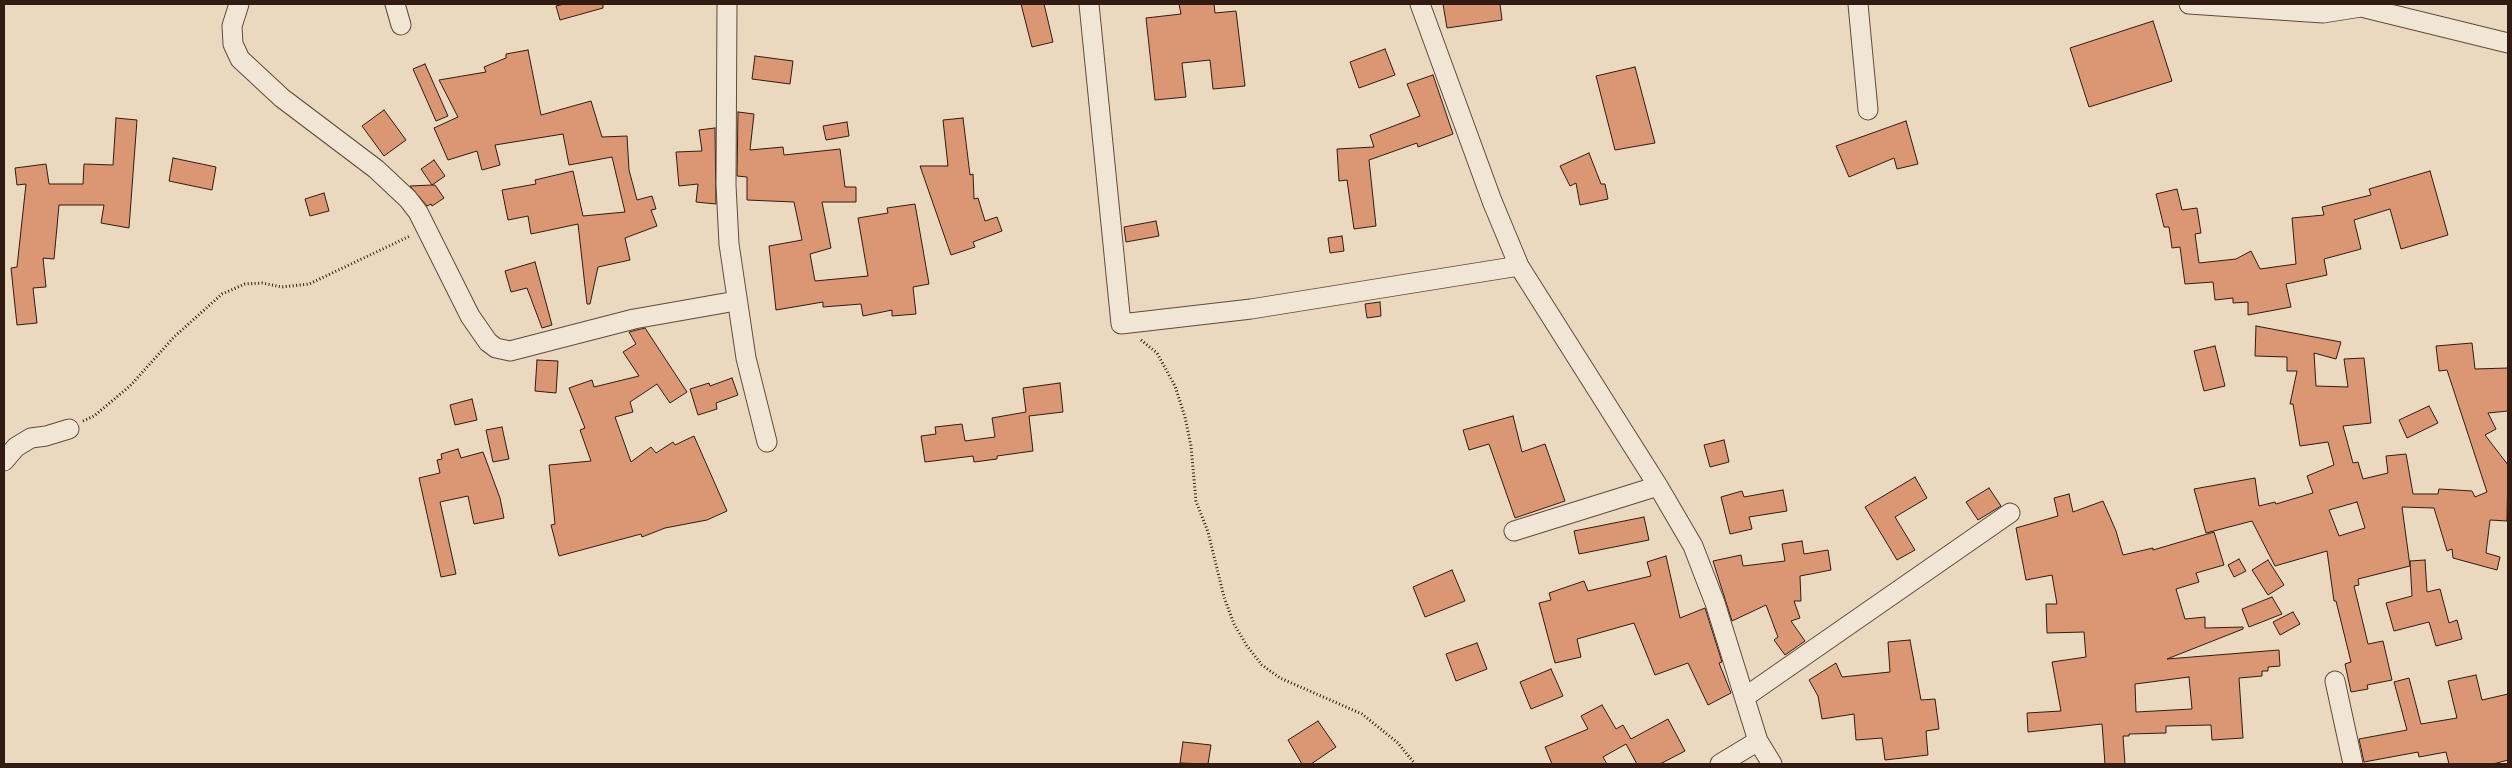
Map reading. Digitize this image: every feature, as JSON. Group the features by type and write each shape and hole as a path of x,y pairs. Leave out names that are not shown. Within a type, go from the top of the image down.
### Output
{"street":[{"path":"239,4 232,26 233,44 240,59 282,98 396,186 418,212 470,316 488,342 503,350 634,319 736,300"},
{"path":"395,4 401,25"},
{"path":"727,4 726,185 736,300 746,358 767,442"},
{"path":"1089,4 1121,324 1251,309 1519,266"},
{"path":"1420,4 1492,201 1519,266 1658,486 1693,546 1715,603 1758,742 1772,764"},
{"path":"1858,4 1868,110"},
{"path":"2189,4 2323,13 2354,6 2508,43"},
{"path":"4,461 16,447 31,438 46,436 68,429"},
{"path":"1514,531 1658,486"},
{"path":"1745,697 2010,514"},
{"path":"2336,681 2353,764"},
{"path":"1720,764 1758,742"}],"path":[{"path":"68,429 94,416 124,391 174,337 222,294 245,284 262,283 282,287 308,284 426,228"},
{"path":"1121,324 1157,353 1176,386 1191,446 1196,501 1208,532 1224,597 1234,624 1247,646 1262,665 1280,678 1362,714 1398,743 1415,764"}],"building":[{"path":"564,4 603,4 603,8 560,20 556,6"},
{"path":"1021,4 1044,4 1053,42 1032,47"},
{"path":"1179,4 1214,4 1215,13 1236,11 1245,86 1213,89 1210,60 1182,63 1186,97 1155,100 1146,18 1181,14"},
{"path":"1443,4 1500,4 1502,20 1447,28"},
{"path":"2153,21 2172,81 2089,107 2070,48"},
{"path":"1385,49 1395,75 1359,88 1350,62"},
{"path":"528,50 541,115 591,101 602,137 627,136 629,170 637,200 652,196 656,209 651,210 657,226 625,238 630,260 598,267 590,304 587,304 578,224 531,234 528,216 508,220 502,190 536,184 535,180 573,171 583,216 625,212 612,157 569,165 563,134 495,145 500,165 482,170 477,151 448,160 434,128 458,117 439,80 486,72 484,67 506,58 506,54"},
{"path":"755,56 793,61 790,84 752,79"},
{"path":"425,64 448,116 436,121 413,69"},
{"path":"1635,67 1655,143 1615,150 1596,76"},
{"path":"1433,75 1453,134 1418,147 1417,143 1369,160 1376,226 1354,229 1347,180 1339,181 1337,149 1374,147 1370,135 1420,116 1407,84"},
{"path":"384,110 406,140 384,156 362,126"},
{"path":"738,112 754,114 750,150 783,147 784,155 840,149 845,187 856,187 856,202 822,202 831,248 810,254 815,281 868,276 858,218 888,213 887,208 915,204 929,284 913,287 916,314 892,316 892,310 863,316 861,304 823,307 823,302 776,310 769,246 802,240 794,202 747,200 747,177 737,176"},
{"path":"116,118 137,120 129,228 101,223 104,205 59,205 54,259 43,258 46,287 33,288 37,323 17,325 11,268 17,267 26,184 17,185 15,168 46,164 49,184 83,184 84,164 113,165"},
{"path":"963,118 970,175 973,174 974,199 978,198 985,221 997,217 1002,231 973,242 975,247 951,255 920,166 948,166 943,120"},
{"path":"1906,121 1918,164 1897,169 1894,158 1849,177 1836,146"},
{"path":"847,122 849,136 826,140 823,126"},
{"path":"715,128 716,204 696,202 698,184 679,186 676,152 702,151 699,130"},
{"path":"1589,153 1601,184 1605,184 1608,199 1580,205 1576,183 1570,186 1560,166"},
{"path":"173,158 216,167 212,190 169,181"},
{"path":"434,160 445,176 432,185 421,169"},
{"path":"2430,171 2448,235 2401,249 2390,209 2354,220 2361,249 2324,259 2327,275 2286,284 2291,307 2248,315 2248,302 2233,303 2233,298 2215,300 2213,282 2185,284 2180,247 2172,248 2169,227 2164,227 2156,194 2177,189 2182,210 2197,208 2201,233 2195,234 2199,263 2236,259 2251,251 2260,269 2296,264 2292,218 2324,215 2322,207 2371,195 2369,189"},
{"path":"435,185 444,198 432,206 431,204 427,206 410,186"},
{"path":"324,193 329,211 310,216 305,199"},
{"path":"1156,221 1159,236 1126,242 1124,227"},
{"path":"1342,236 1344,251 1330,253 1328,238"},
{"path":"535,262 552,325 542,328 527,288 511,292 505,271"},
{"path":"1380,302 1381,316 1367,318 1365,304"},
{"path":"2256,326 2341,342 2336,359 2314,353 2316,386 2348,387 2344,359 2364,358 2371,423 2343,426 2353,463 2358,462 2363,479 2388,473 2386,456 2406,454 2413,494 2438,494 2439,489 2472,491 2475,497 2487,492 2447,370 2439,371 2436,346 2472,343 2475,369 2508,368 2508,411 2488,413 2496,429 2485,435 2508,465 2507,521 2490,520 2486,553 2500,557 2497,570 2453,558 2452,549 2447,551 2434,508 2402,507 2410,566 2358,579 2359,585 2354,586 2368,644 2383,641 2392,680 2367,685 2368,689 2351,692 2345,664 2351,662 2336,601 2334,601 2327,551 2275,566 2252,521 2206,533 2194,489 2255,478 2259,506 2275,502 2276,504 2313,493 2307,476 2334,465 2328,442 2300,446 2293,404 2290,404 2297,371 2287,371 2287,357 2255,356","holes":["2357,502 2365,528 2339,536 2329,510"]},
{"path":"645,328 687,392 670,403 657,384 630,402 633,412 615,417 631,462 651,447 656,453 673,442 675,445 694,436 727,511 707,520 665,528 642,537 641,534 559,556 551,525 555,524 549,465 591,461 580,430 585,428 569,388 592,380 594,387 639,376 623,352 636,344 629,332"},
{"path":"2215,346 2225,386 2204,391 2194,351"},
{"path":"537,360 558,361 556,393 535,391"},
{"path":"732,378 738,395 716,403 717,409 698,415 690,389 709,383 710,386"},
{"path":"1060,383 1063,412 1029,416 1033,451 997,456 997,459 974,462 973,456 925,462 921,436 936,434 935,427 962,424 965,441 995,437 992,418 1026,412 1023,388"},
{"path":"472,399 477,420 455,425 450,405"},
{"path":"2429,406 2438,423 2407,438 2399,420"},
{"path":"1513,416 1522,452 1545,444 1565,501 1515,518 1489,444 1469,450 1463,430"},
{"path":"502,427 509,459 493,462 486,430"},
{"path":"1724,440 1729,462 1710,467 1704,445"},
{"path":"458,449 461,458 483,452 500,498 504,518 474,524 468,496 440,502 456,574 441,577 419,478 440,473 437,460 442,459 441,454"},
{"path":"1915,477 1927,498 1895,517 1915,550 1897,560 1865,507"},
{"path":"1989,488 2001,506 1978,520 1966,502"},
{"path":"1783,490 1787,511 1749,517 1752,529 1730,534 1721,497 1742,491 1744,497"},
{"path":"2069,494 2073,512 2103,501 2116,531 2123,555 2153,548 2153,550 2214,532 2224,565 2196,573 2199,582 2176,589 2185,619 2205,617 2205,628 2243,627 2243,629 2167,659 2279,650 2280,666 2268,667 2268,671 2262,671 2262,676 2239,678 2243,738 2212,740 2211,725 2166,726 2166,733 2129,734 2129,736 2123,736 2125,764 2105,764 2102,724 2028,732 2027,713 2061,711 2052,662 2086,657 2084,632 2047,633 2046,604 2057,604 2052,575 2026,580 2016,528 2058,516 2054,498","holes":["2189,677 2192,709 2136,712 2135,684"]},
{"path":"1644,517 1649,540 1579,554 1574,531"},
{"path":"1802,541 1804,554 1828,550 1831,570 1800,576 1801,601 1794,601 1800,618 1791,621 1805,641 1785,655 1774,640 1778,637 1766,605 1732,621 1713,561 1741,555 1743,566 1785,561 1782,544"},
{"path":"1666,556 1680,618 1705,608 1722,662 1719,663 1731,693 1708,705 1688,663 1655,675 1634,623 1577,639 1581,657 1555,663 1539,603 1551,600 1549,593 1584,581 1588,591 1651,576 1647,562"},
{"path":"2239,559 2246,571 2234,577 2228,565"},
{"path":"2268,560 2284,585 2268,595 2252,570"},
{"path":"2425,560 2427,592 2440,589 2449,623 2457,620 2462,639 2436,646 2429,622 2394,631 2386,603 2412,596 2410,561"},
{"path":"1452,570 1465,601 1425,617 1413,587"},
{"path":"2272,597 2282,614 2249,627 2242,609"},
{"path":"2293,612 2300,624 2280,635 2273,622"},
{"path":"1910,640 1921,700 1935,699 1939,729 1926,731 1928,755 1885,760 1882,738 1856,740 1854,714 1822,719 1818,696 1809,680 1836,663 1842,677 1890,672 1888,642"},
{"path":"1477,643 1487,669 1456,681 1446,654"},
{"path":"1551,669 1563,696 1531,709 1520,682"},
{"path":"2476,675 2482,700 2508,694 2508,760 2493,764 2449,764 2446,752 2419,757 2418,752 2364,762 2359,739 2407,730 2394,682 2409,678 2421,724 2457,718 2448,681"},
{"path":"1602,705 1616,729 1623,725 1631,739 1668,719 1685,751 1660,764 1637,764 1626,744 1603,757 1607,764 1552,764 1545,747 1588,729 1581,716"},
{"path":"1318,721 1336,747 1311,764 1302,764 1288,740"},
{"path":"1183,742 1211,745 1208,764 1180,763"}]}
